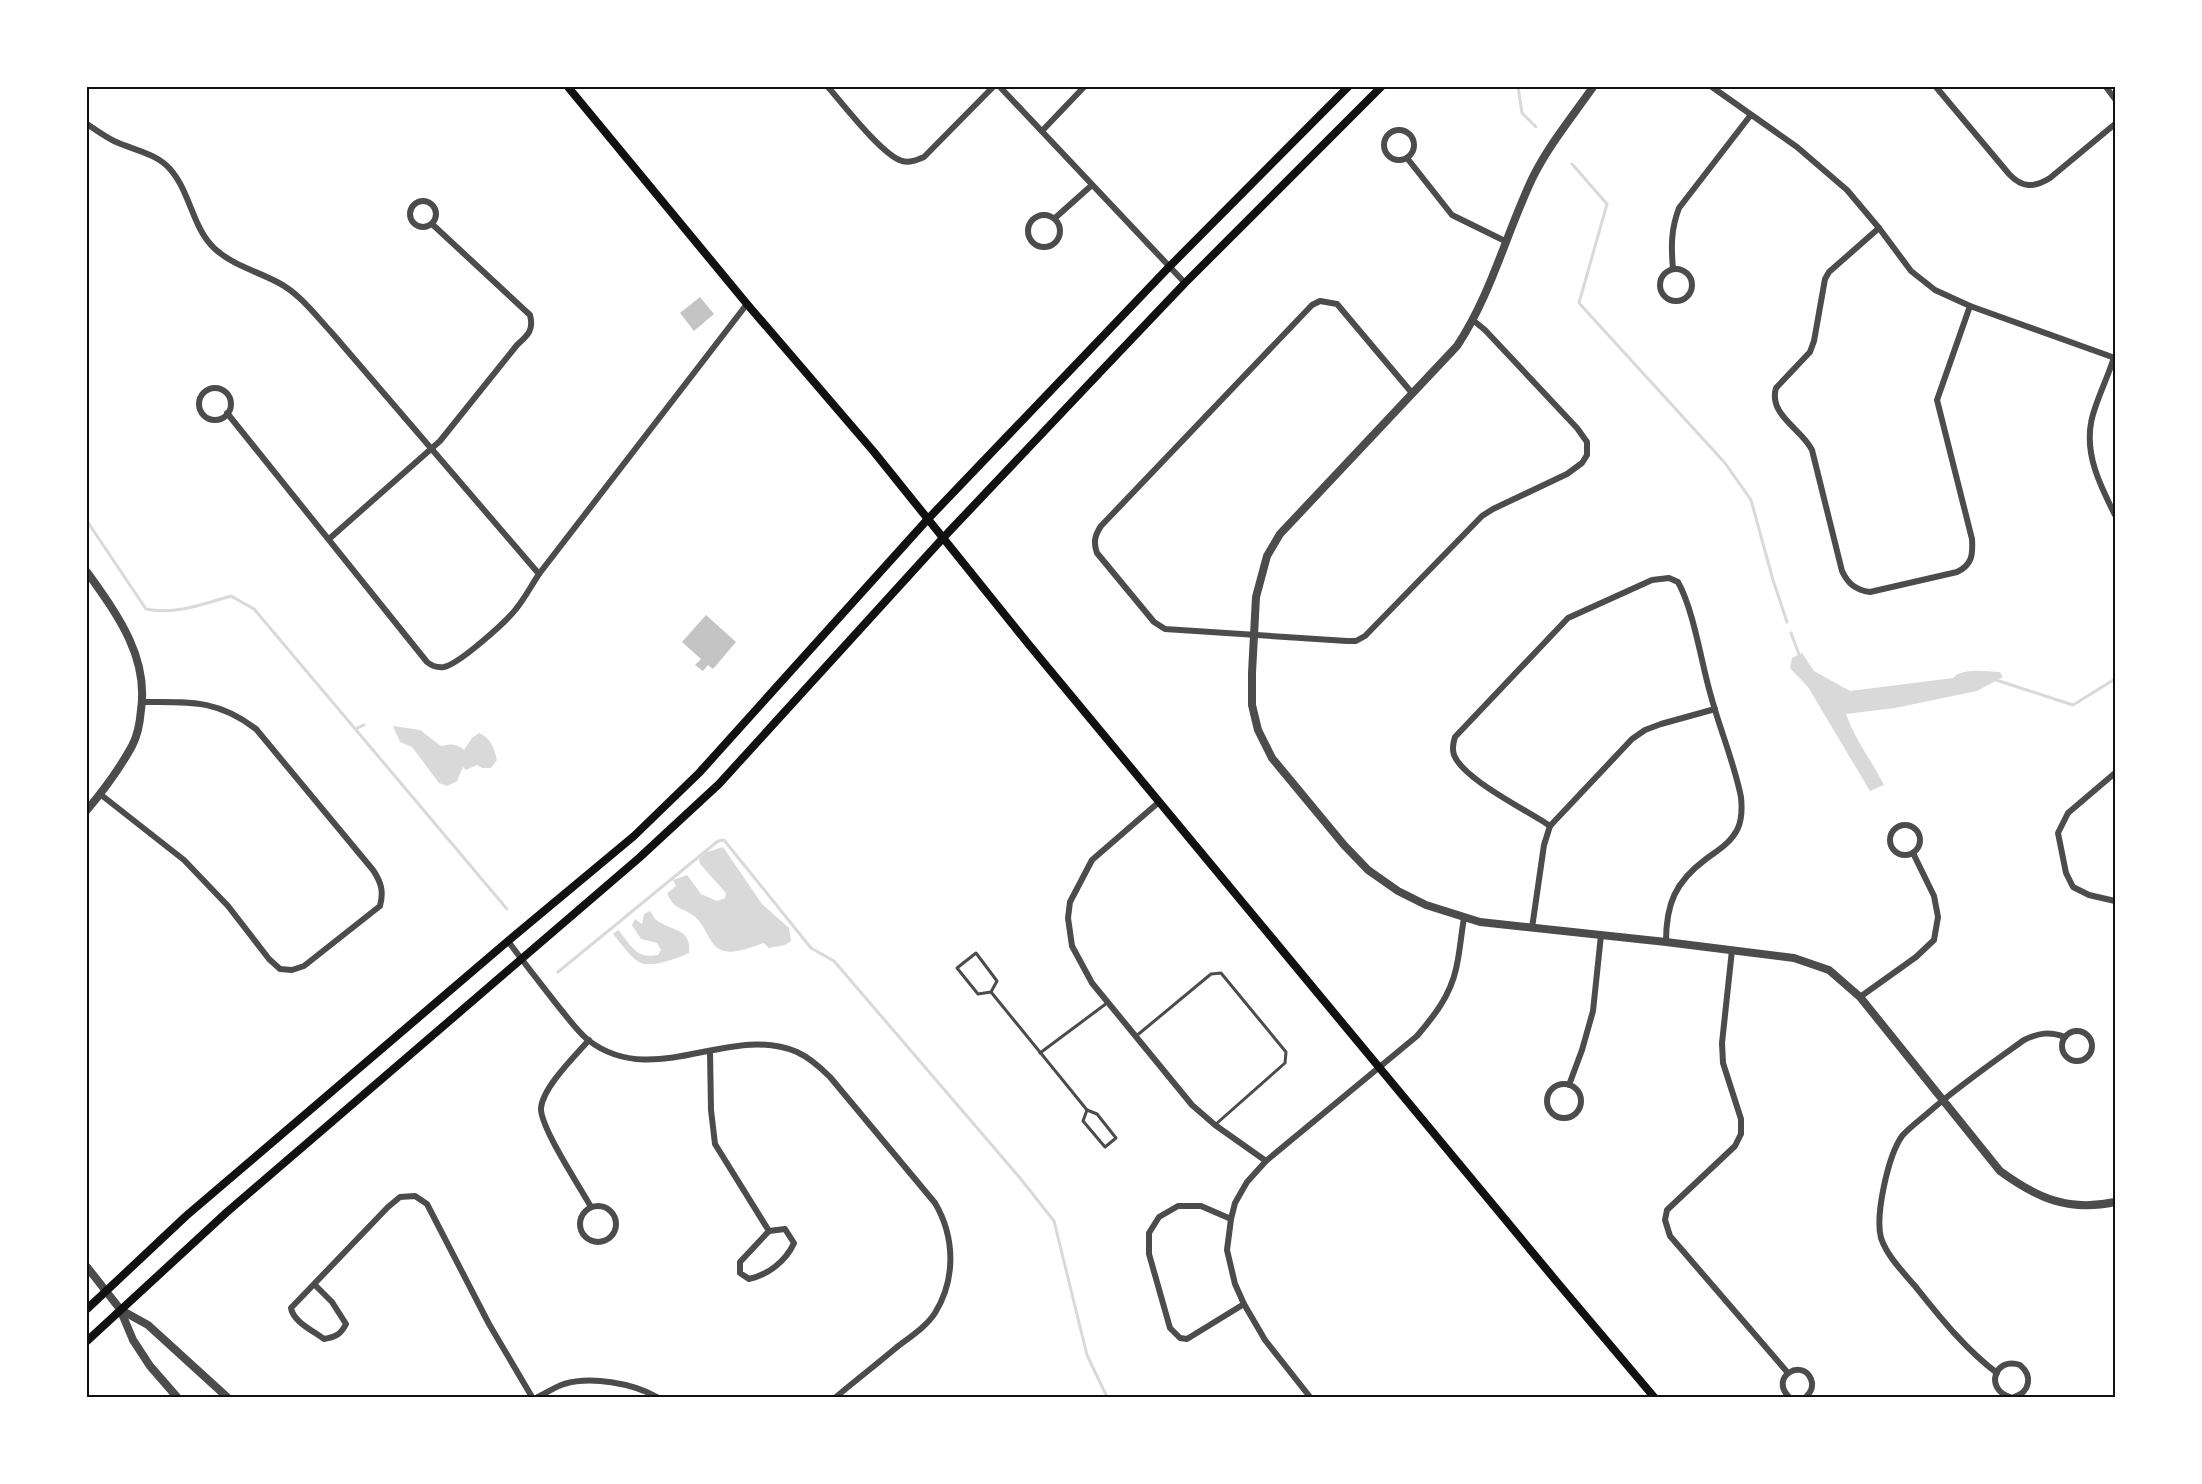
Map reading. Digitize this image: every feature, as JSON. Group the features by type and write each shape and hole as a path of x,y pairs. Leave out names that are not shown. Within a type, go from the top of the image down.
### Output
{"main road":[{"path":"568,87 747,304 874,452 927,520 1159,802 1654,1397"},
{"path":"87,1309 186,1216 634,836 699,773 927,520 1169,267 1348,87"},
{"path":"87,1341 228,1212 654,845 719,784 943,538 1185,283 1381,87"}],"street":[{"path":"828,87 891,156 901,161 912,162 924,156 993,87"},
{"path":"999,87 1185,283"},
{"path":"1042,131 1084,87"},
{"path":"1593,87 1543,160 1505,241 1473,321 1456,346 1280,534 1268,556 1256,597 1251,673 1252,705 1258,730 1272,758 1344,845 1368,870 1398,891 1426,905 1464,918 1794,958 1828,969 1860,997 2000,1171 2024,1189 2064,1204 2089,1206 2115,1202"},
{"path":"1712,87 1797,147 1847,190 1911,271 1935,290 1970,306 2115,357 2091,421 2090,437 2094,467 2115,515"},
{"path":"1936,87 2009,174 2018,183 2028,186 2040,185 2050,178 2115,124"},
{"path":"2106,87 2115,99"},
{"path":"1673,269 1670,242 1672,224 1679,208 1750,116"},
{"path":"87,123 114,141 156,158 170,169 186,192 200,230 212,247 229,260 280,283 297,296 332,333 539,574"},
{"path":"1403,130 1411,136 1414,148 1407,158 1397,160 1387,155 1383,143 1389,133 1403,130"},
{"path":"1407,158 1452,215 1505,241"},
{"path":"1054,218 1092,185"},
{"path":"425,201 434,206 436,217 432,224 422,227 413,222 411,211 414,205 425,201"},
{"path":"1041,215 1054,218 1060,227 1059,238 1051,246 1045,248 1036,246 1029,238 1030,223 1041,215"},
{"path":"329,539 431,450 517,345 530,333 532,323 530,315 432,224"},
{"path":"1879,228 1829,272 1825,279 1810,352 1776,388 1774,395 1780,413 1808,443 1842,571 1845,579 1860,591 1870,592 1957,572 1971,561 1972,539 1937,400 1970,306"},
{"path":"1673,269 1683,270 1692,280 1691,292 1680,301 1667,298 1661,290 1660,281 1663,275 1673,269"},
{"path":"1412,393 1345,311 1337,304 1320,301 1312,305 1101,526 1095,535 1094,545 1097,553 1154,622 1165,629 1347,641 1356,641 1365,636 1482,516 1567,474 1582,463 1588,448 1584,436 1485,330 1473,321"},
{"path":"227,413 427,662 442,668 451,665 492,633 516,610 539,574 747,304"},
{"path":"217,388 227,394 230,402 227,413 219,419 206,417 199,405 203,392 217,388"},
{"path":"87,572 128,635 138,658 142,681 139,725 133,745 87,810"},
{"path":"1550,826 1480,783 1454,755 1455,737 1568,618 1652,580 1669,578 1678,582 1686,599 1715,709 1731,758 1741,798 1742,813 1739,826 1732,838 1691,872 1679,886 1670,902 1666,942"},
{"path":"100,794 184,860 228,906 280,969 292,970 304,966 380,906 383,894 381,883 373,870 256,729 240,717 219,707 196,703 142,702"},
{"path":"1532,928 1544,845 1550,826 1632,739 1645,730 1715,709"},
{"path":"2115,773 2068,813 2058,833 2066,873 2073,887 2089,895 2115,901"},
{"path":"1159,802 1092,860 1070,902 1068,918 1072,946 1092,983 1192,1105 1215,1125 1266,1161"},
{"path":"1898,826 1911,826 1918,832 1920,843 1913,853 1902,855 1893,850 1889,837 1898,826"},
{"path":"1860,997 1916,957 1934,940 1938,917 1934,896 1913,853"},
{"path":"1310,1397 1265,1340 1235,1284 1227,1250 1234,1203 1247,1182 1266,1161 1417,1036 1437,1012 1456,970 1464,918"},
{"path":"1569,1085 1593,1011 1601,935"},
{"path":"508,941 575,1028 609,1053 630,1060 652,1061 751,1045 771,1045 797,1052 814,1062 837,1086 935,1203 942,1214 951,1246 951,1267 934,1314 920,1329 836,1397"},
{"path":"1732,950 1722,1043 1723,1063 1741,1119 1741,1134 1736,1146 1676,1199 1667,1210 1665,1220 1670,1236 1788,1373"},
{"path":"1996,1373 1980,1360 1938,1314 1893,1260 1882,1239 1879,1222 1884,1188 1894,1152 1901,1137 1911,1126 1942,1100 2024,1040 2039,1034 2052,1033 2065,1037 2076,1031 2087,1034 2092,1042 2089,1056 2082,1061 2069,1059 2062,1050 2065,1037"},
{"path":"589,1040 546,1093 541,1109 546,1129 591,1207"},
{"path":"710,1051 711,1110 715,1144 769,1231"},
{"path":"1569,1085 1580,1094 1581,1106 1570,1118 1561,1118 1552,1114 1547,1098 1554,1087 1569,1085"},
{"path":"315,1285 342,1314 346,1324 341,1333 332,1338 324,1339 292,1314 291,1308 388,1207 400,1197 415,1196 427,1204 489,1324 532,1397"},
{"path":"601,1205 615,1216 617,1227 607,1240 594,1242 582,1233 580,1220 585,1211 591,1207 601,1205"},
{"path":"1230,1219 1202,1206 1178,1206 1159,1217 1149,1233 1149,1254 1170,1328 1180,1338 1187,1339 1244,1304"},
{"path":"785,1229 794,1243 790,1253 762,1276 749,1279 740,1273 740,1262 769,1231 785,1229"},
{"path":"87,1267 120,1309 133,1340 150,1366 177,1397"},
{"path":"120,1309 148,1325 227,1397"},
{"path":"2010,1363 2016,1364 2025,1369 2029,1376 2029,1384 2025,1391 2012,1397 2003,1395 1997,1388 1996,1373 2010,1363"},
{"path":"1789,1397 1783,1385 1788,1373 1796,1370 1803,1371 1811,1377 1813,1384 1811,1392 1806,1397"},
{"path":"538,1397 564,1384 590,1381 623,1385 657,1397"}],"lane":[{"path":"976,953 997,981 991,992 978,994 957,968 976,953"},
{"path":"1135,1037 1211,974 1221,973 1286,1052 1286,1063 1215,1125"},
{"path":"991,992 1087,1110 1097,1114 1116,1138 1105,1147 1083,1121 1087,1110"},
{"path":"1040,1053 1108,1002"}],"shaded area":[{"path":"1802,653 1814,671 1850,691 1953,678 1969,671 2000,672 2003,677 1977,691 1895,708 1846,714 1854,733 1884,785 1870,791 1808,687 1790,668 1792,658"},
{"path":"393,726 420,730 441,746 453,745 464,750 472,738 479,733 489,741 497,760 491,768 482,768 477,765 466,770 463,767 457,781 447,786 439,783 412,747 400,742"},
{"path":"723,847 762,904 789,928 791,941 785,945 769,948 764,943 727,952 715,946 697,918 672,902 667,893 676,886 673,880 687,875 701,894 717,901 725,898 726,893 700,864 699,859 707,852"},
{"path":"650,911 660,923 687,938 689,953 664,962 644,964 628,953 613,934 618,930 639,953 650,956 658,955 661,950 657,943 641,939 632,925 635,919 642,924 644,914"}],"building":[{"path":"700,297 714,314 694,331 680,313"},
{"path":"706,615 736,642 713,669 708,665 703,671 695,665 701,659 682,642"}],"waterway":[{"path":"1518,87 1522,113 1536,127"},
{"path":"1572,164 1607,204 1579,303 1725,463 1751,500 1787,622"},
{"path":"87,521 146,609 179,610 231,596 254,609 507,909"},
{"path":"1791,633 1800,657"},
{"path":"1996,680 2073,705 2115,679"},
{"path":"355,729 364,725"},
{"path":"558,972 718,841 724,840 811,948 834,961 1020,1178 1054,1221 1087,1355 1107,1397"}]}
